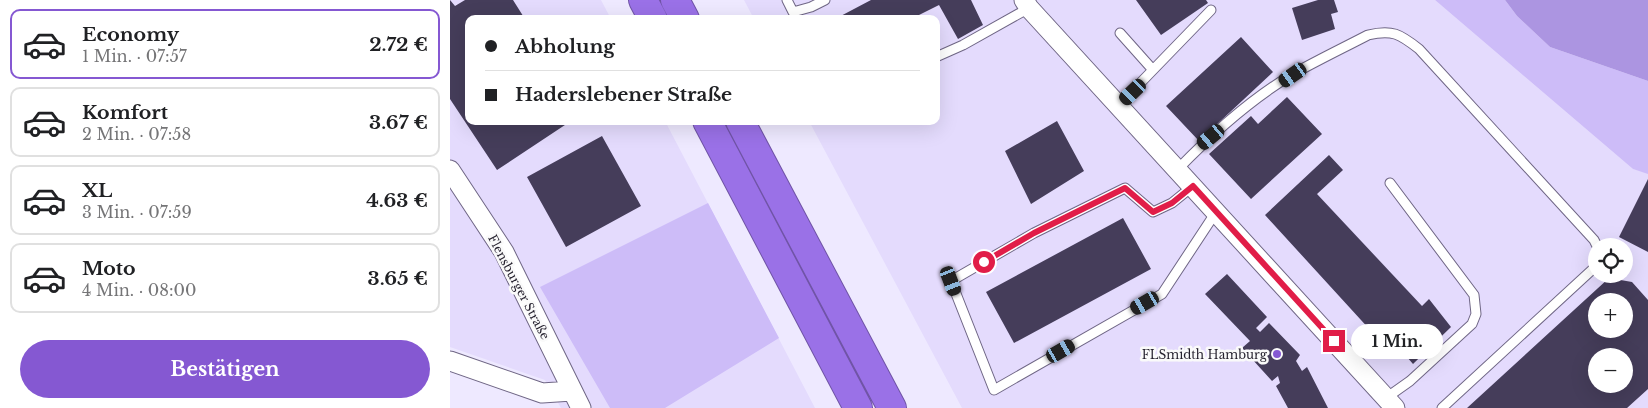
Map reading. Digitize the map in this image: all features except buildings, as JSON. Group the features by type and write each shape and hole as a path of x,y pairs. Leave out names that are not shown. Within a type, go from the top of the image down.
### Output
{"highway":[{"path":"643,0 651,15"},
{"path":"675,0 683,15"},
{"path":"709,125 858,408"},
{"path":"742,125 892,408"}],"street":[{"path":"1027,4 1390,403"},
{"name":"Flensburger Straße","path":"450,170 504,252 581,408"},
{"path":"450,361 542,393 572,391"}],"lane":[{"path":"787,0 793,12 811,7 825,0"},
{"path":"940,55 963,45 1027,4"},
{"path":"1118,106 1211,10"},
{"path":"1178,169 1198,148 1250,105 1293,75 1368,35 1392,32 1419,49 1592,238"},
{"path":"1120,33 1153,70"},
{"path":"1390,183 1474,294 1476,314 1472,324 1410,381 1390,403"},
{"path":"1193,186 1172,203 1153,212 1125,188 1034,233 951,281 994,390 1162,294 1216,212"},
{"path":"1442,408 1588,274"}],"shaded area":[{"path":"450,0 601,0 609,15 465,15 465,125 667,125 815,408 561,408 545,380 450,347"},
{"path":"744,0 1435,0 1633,169 1648,173 1648,408 962,408 811,125 940,125 940,15 752,15"},
{"path":"1435,0 1505,0 1517,16 1550,47 1648,81 1648,174 1633,169"},
{"path":"1505,0 1648,0 1648,81 1550,47 1517,16"},
{"path":"708,203 779,338 665,408 610,408 540,287"}],"place":[{"name":"FLSmidth Hamburg","path":"1277,354"}],"route":[{"path":"984,262 1034,233 1125,188 1153,212 1172,203 1193,186 1334,341"}]}
